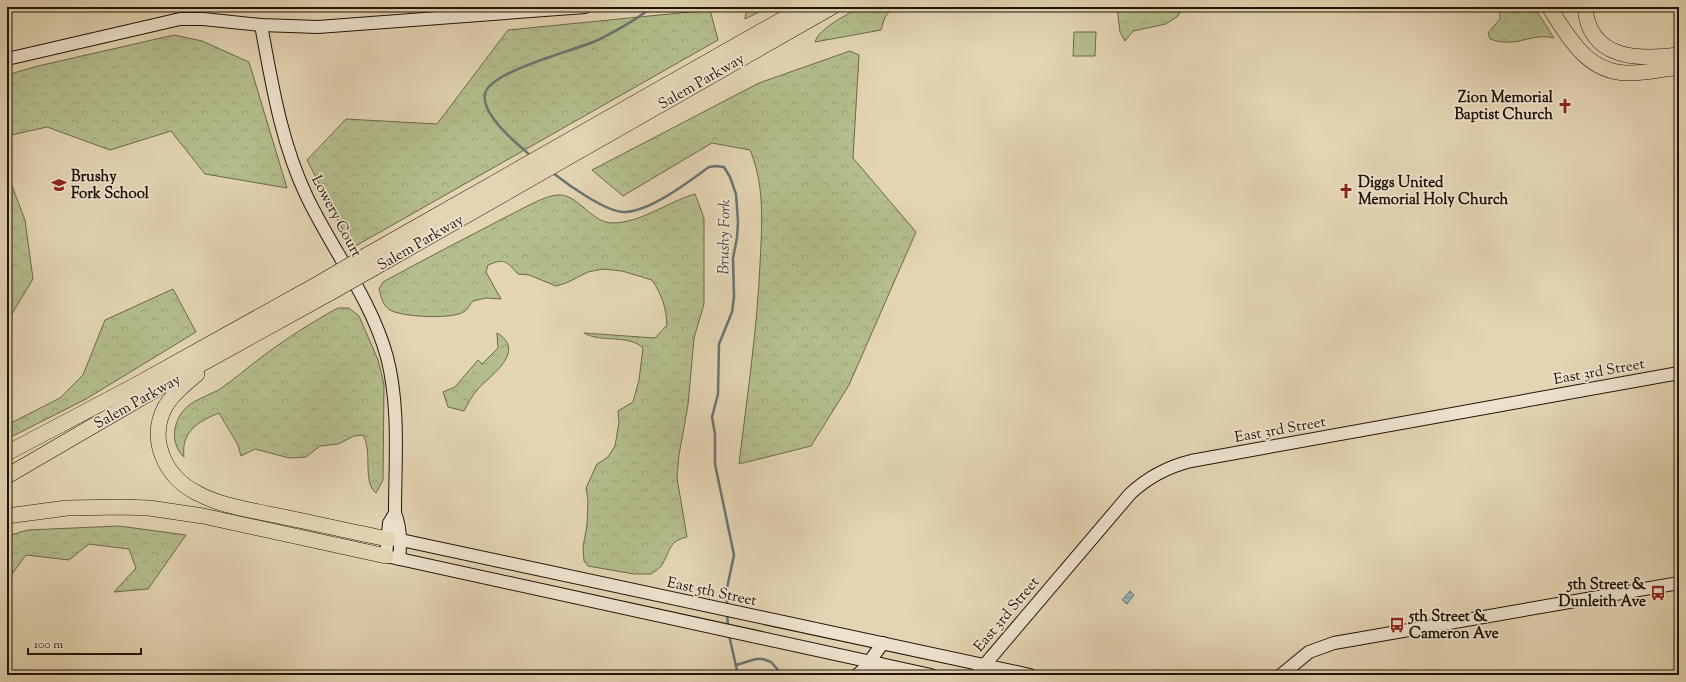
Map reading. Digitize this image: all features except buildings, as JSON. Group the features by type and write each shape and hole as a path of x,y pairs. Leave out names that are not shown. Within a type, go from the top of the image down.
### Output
{"highway":[{"name":"Salem Parkway","path":"371,262 494,184 804,7"},
{"name":"Salem Parkway","path":"7,453 326,287 371,262 506,194 689,87 832,7"},
{"path":"1549,7 1577,49 1601,68 1615,72 1630,73 1679,67"},
{"path":"1584,7 1587,20 1594,34 1604,45 1616,52 1640,58 1679,55"},
{"name":"Salem Parkway","path":"7,476 166,384 215,358 326,287"},
{"path":"215,358 176,393 166,406 160,421 158,437 161,454 164,462 175,477 196,493 221,503 394,540"},
{"path":"7,516 67,508 149,508 203,516 392,557"}],"main road":[{"path":"7,59 180,19 216,19 261,25 340,26 585,7"},
{"name":"Lowery Court","path":"261,25 279,120 292,161 313,209 373,317 387,358 395,402 395,513 390,523 394,540 392,557"},
{"name":"East 3rd Street","path":"976,675 1130,494 1151,476 1170,467 1198,460 1679,373"},
{"name":"East 5th Street","path":"394,540 1030,675"},
{"path":"392,557 931,675"},
{"path":"1281,675 1309,652 1334,643 1679,583"},
{"path":"872,675 875,662 883,643"},
{"path":"857,675 875,662"}],"green space":[{"path":"747,7 769,7 745,19"},
{"path":"860,7 893,7 885,17 881,30 815,42 822,32 828,27"},
{"path":"1117,7 1183,7 1178,16 1166,24 1133,31 1125,41 1120,32"},
{"path":"1502,7 1534,7 1554,38 1538,37 1508,42 1500,42 1490,39 1488,33 1500,19 1500,12 1498,10 1483,10"},
{"path":"710,10 718,40 352,248 307,160 346,119 437,124 508,30"},
{"path":"1074,32 1096,32 1095,56 1073,56"},
{"path":"174,35 202,41 249,62 287,188 205,174 171,131 110,150 47,127 7,136 7,75 38,66"},
{"path":"850,51 859,55 853,158 916,232 849,385 811,446 739,464 759,289 761,235 760,191 755,163 750,150 712,143 623,196 592,170 759,83"},
{"path":"7,173 25,220 33,279 7,322"},
{"path":"695,194 704,218 704,304 694,338 688,405 679,455 677,478 687,537 677,541 671,546 662,565 651,574 634,574 588,566 584,561 583,547 587,525 588,500 586,488 597,464 608,457 615,446 619,422 618,411 633,402 639,380 643,348 630,341 598,338 584,333 655,338 667,325 663,301 652,280 622,271 603,269 588,272 566,283 556,286 529,275 518,274 511,266 502,261 488,265 486,272 501,299 486,298 473,301 466,310 451,316 416,316 390,310 384,303 379,289 383,282 530,205 551,196 557,195 571,198 597,218 612,223 633,220"},
{"path":"173,289 196,332 86,399 7,439 7,425 60,398 83,375 105,320"},
{"path":"338,308 349,308 359,316 378,360 384,384 383,480 376,493 369,482 366,442 363,435 354,436 338,444 320,446 306,457 289,458 255,449 241,456 238,445 219,413 197,424 188,434 185,441 184,457 177,447 174,435 179,417 187,407 195,401 220,389 281,343"},
{"path":"497,333 505,340 509,347 508,355 504,362 498,370 476,391 464,411 448,407 443,392 455,387 478,360 482,364 498,348"},
{"path":"119,526 186,535 148,589 114,592 136,568 129,549 89,544 69,560 26,555 7,581 7,536 28,530"}],"water":[{"path":"1130,591 1134,595 1127,604 1122,600"}],"waterway":[{"name":"Brushy Fork","path":"531,156 494,120 485,102 485,94 490,85 501,77 517,69 598,40 626,25 652,7"},
{"name":"Brushy Fork","path":"553,173 598,203 608,208 625,212 646,207 669,195 709,167 724,167 730,177 736,194 738,222 737,238 733,258 734,297 732,312 719,344 718,394 712,417 715,434 715,464 734,555 727,588 727,606"},
{"name":"Brushy Fork","path":"727,613 728,626"},
{"name":"Brushy Fork","path":"729,635 738,675"},
{"path":"736,665 756,659 763,659 771,662 779,671 790,675"},
{"path":"796,675 806,675"}],"place":[{"name":"Zion Memorial Baptist Church","path":"1565,106"},
{"name":"Brushy Fork School","path":"59,185"},
{"name":"Diggs United Memorial Holy Church","path":"1346,191"},
{"name":"5th Street & Dunleith Ave","path":"1658,593"},
{"name":"5th Street & Cameron Ave","path":"1397,625"}]}
